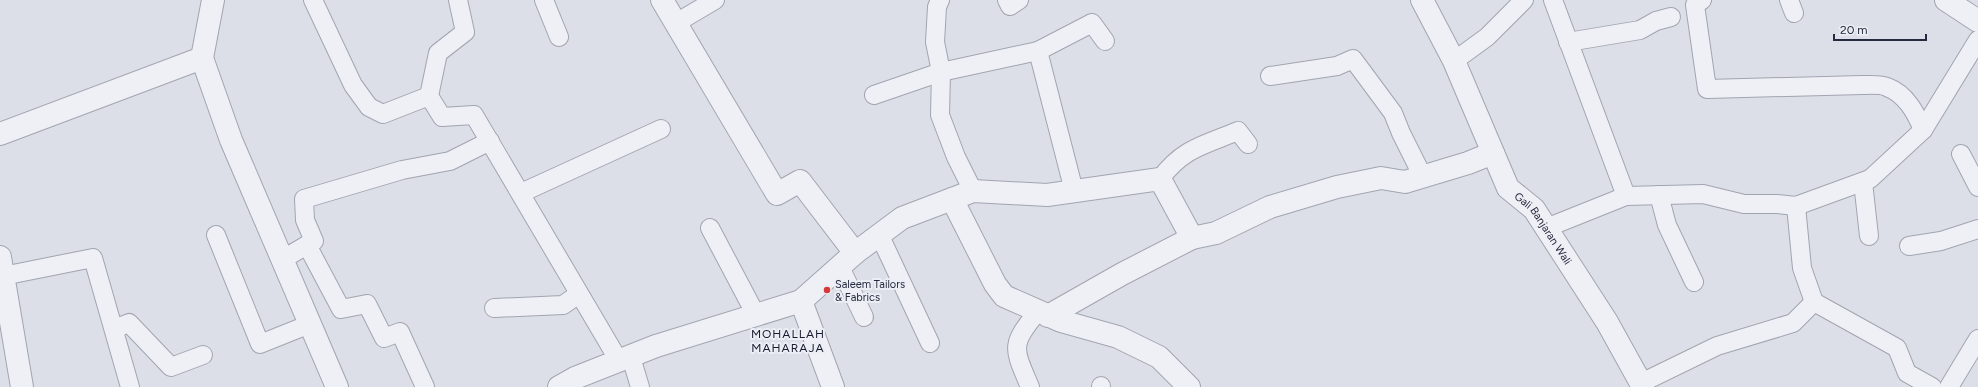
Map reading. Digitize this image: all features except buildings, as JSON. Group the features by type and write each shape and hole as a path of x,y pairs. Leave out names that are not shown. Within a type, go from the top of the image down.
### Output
{"street":[{"path":"213,0 202,58 231,140 338,387"},
{"path":"662,0 778,194 800,181 855,253"},
{"name":"Gali Banjaran Wali","path":"1422,0 1454,61 1508,188 1534,209 1607,322 1642,385"},
{"path":"1946,0 1978,21"},
{"path":"0,134 202,58"},
{"path":"1043,313 1192,238 1216,233 1270,207 1338,187 1381,178 1405,182 1468,163 1493,153"},
{"path":"559,387 575,378 656,346 801,301 855,253 902,218 973,191 1047,195 1160,179 1192,238"},
{"path":"952,199 995,284 1004,296 1061,321 1118,337 1159,357 1189,387"},
{"path":"2,266 22,387"},
{"path":"801,301 834,387"}],"lane":[{"path":"313,0 352,85 369,107 383,114 429,96"},
{"path":"458,0 465,32 438,53 429,96 442,117 474,115 580,294 625,359 640,387"},
{"path":"544,0 559,37"},
{"path":"676,23 715,0"},
{"path":"940,0 937,7 935,42 941,72 940,115 956,157 973,191"},
{"path":"1007,0 1010,6 1020,0"},
{"path":"1454,61 1487,37 1524,0"},
{"path":"1553,0 1626,196"},
{"path":"1702,0 1695,5 1707,89 1862,85 1887,87 1904,98 1915,111 1923,130"},
{"path":"1568,42 1640,30 1656,21 1671,17"},
{"path":"874,95 941,72 1038,51 1092,23 1105,41"},
{"path":"1546,228 1626,196 1703,194 1744,204 1777,204 1796,206 1870,179 1923,130 1978,40"},
{"path":"1038,51 1074,191"},
{"path":"1270,76 1338,66 1353,59 1393,113 1401,133 1423,176"},
{"path":"521,193 661,129"},
{"path":"1160,179 1172,164 1187,152 1238,131 1248,144"},
{"path":"283,259 314,240 305,220 304,199 402,170 450,162 490,141"},
{"path":"1961,154 1978,187"},
{"path":"1863,182 1869,236"},
{"path":"1659,195 1667,225 1694,282"},
{"path":"1796,206 1802,268 1814,302 1897,348 1907,373 1932,387"},
{"path":"710,228 756,315"},
{"path":"1909,246 1941,240 1978,229"},
{"path":"879,234 930,343"},
{"path":"216,235 260,344 310,324"},
{"path":"307,245 341,309 367,304 384,338 400,332 425,387"},
{"path":"2,266 93,258 130,387"},
{"path":"840,267 864,317"},
{"path":"494,308 563,305 580,294"},
{"path":"1642,385 1717,346 1793,323 1814,302"},
{"path":"1030,387 1016,355 1018,340 1043,313"},
{"path":"114,329 129,323 171,366 203,355"},
{"path":"1949,387 1978,339"}],"place":[{"name":"Saleem Tailors & Fabrics","path":"827,290"}],"district":[{"name":"MOHALLAH MAHARAJA","path":"788,341"}]}
